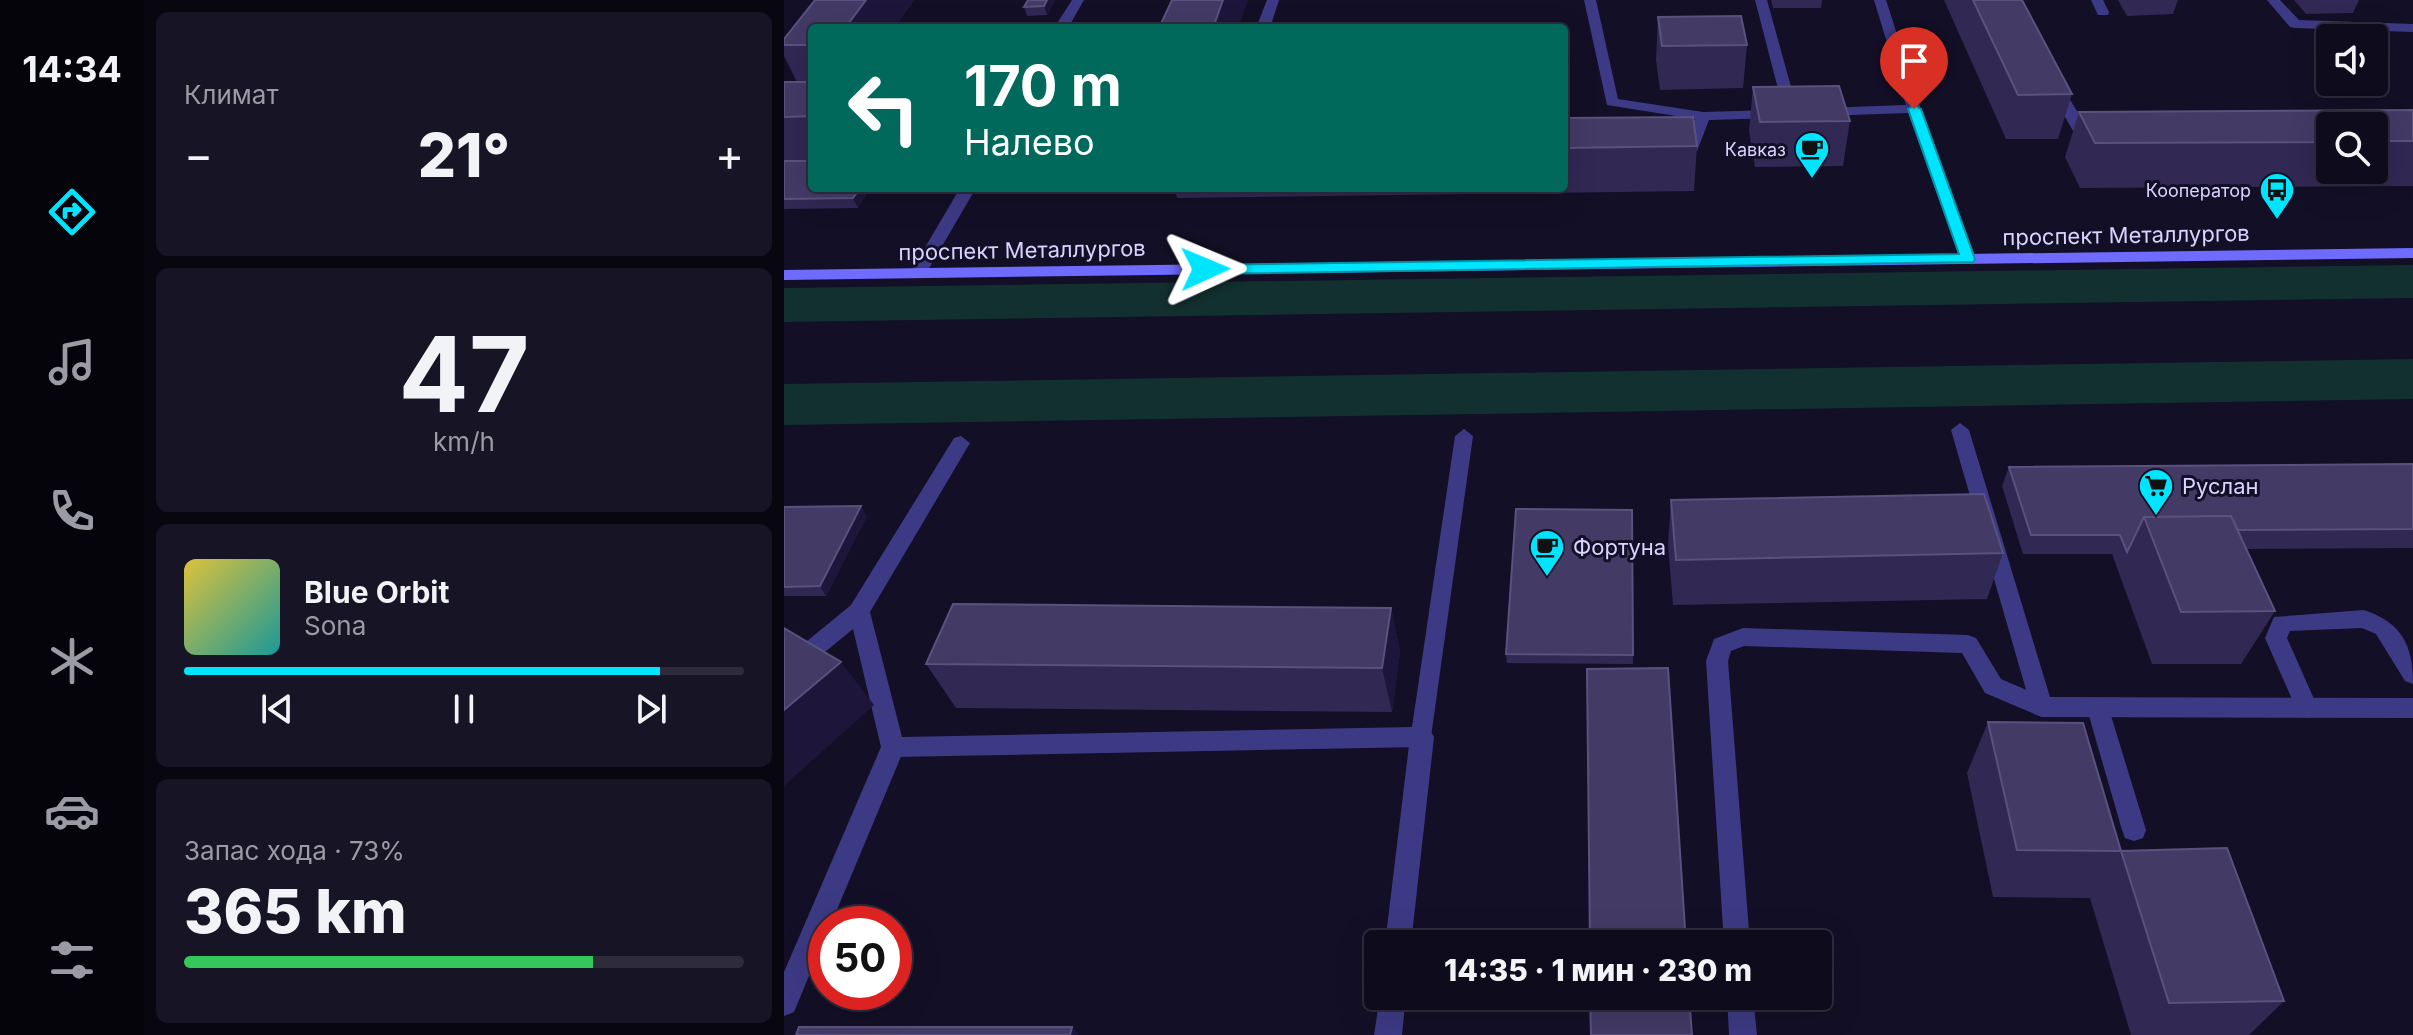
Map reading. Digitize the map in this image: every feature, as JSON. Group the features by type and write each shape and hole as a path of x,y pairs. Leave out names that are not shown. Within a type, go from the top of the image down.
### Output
{"main road":[{"name":"проспект Металлургов","path":"784,275 2413,253"}],"street":[{"path":"1063,24 1078,0"},
{"path":"1264,24 1273,0"},
{"path":"1590,0 1612,102 1703,116 1914,109"},
{"path":"1761,0 1791,113"},
{"path":"1880,0 1914,109 1968,259"},
{"path":"2273,0 2295,24 2408,28 2413,38"},
{"path":"2051,78 2087,143 2102,143"},
{"path":"1664,149 1692,148 1703,116"},
{"path":"918,273 966,192"},
{"path":"1960,430 2042,707"},
{"path":"1400,930 1422,737 1464,436"},
{"path":"784,673 859,611 961,443"},
{"path":"784,1003 893,747 859,611"},
{"path":"2307,708 2276,638 2282,623 2364,619 2384,628 2413,675"},
{"path":"1736,930 1717,661 1722,645 1743,637 1968,644 1993,686 2042,707 2413,708"},
{"path":"2098,709 2134,830"},
{"path":"893,747 1422,737"},
{"path":"1388,1035 1391,1010"},
{"path":"1741,1010 1743,1035"}],"green space":[{"path":"2413,265 2413,298 784,322 784,288"},
{"path":"2413,359 2413,399 784,425 784,384"}],"building":[{"path":"815,0 866,0 848,24 808,24 808,45 784,45 784,39"},
{"path":"1028,0 1047,0 1044,6 1024,7"},
{"path":"1172,0 1223,0 1214,24 1161,24"},
{"path":"1973,0 2022,0 2072,94 2018,95"},
{"path":"1741,16 1747,45 1662,46 1658,17"},
{"path":"784,82 808,82 808,116 784,117"},
{"path":"1839,86 1850,121 1760,122 1753,87"},
{"path":"2413,110 2413,141 2388,141 2388,112 2316,112 2316,142 2095,143 2079,112"},
{"path":"1693,117 1697,146 1568,148 1568,118"},
{"path":"784,161 808,161 808,192 857,192 853,198 784,199"},
{"path":"2413,464 2413,529 2238,530 2231,516 2144,517 2127,552 2120,535 2031,535 2009,467"},
{"path":"1984,494 2003,553 1676,560 1671,500"},
{"path":"861,506 820,586 784,587 784,507"},
{"path":"1516,509 1632,510 1633,655 1506,654"},
{"path":"2231,516 2275,611 2181,612 2144,517"},
{"path":"953,604 1391,608 1382,668 926,664"},
{"path":"784,628 841,662 784,710"},
{"path":"1668,668 1685,930 1590,930 1587,669"},
{"path":"1988,722 2083,723 2121,851 2017,850"},
{"path":"2227,848 2284,1001 2169,1003 2121,851"},
{"path":"1590,1010 1690,1010 1692,1035 1591,1035"},
{"path":"799,1027 1072,1027 1070,1035 796,1035"}],"place":[{"name":"Кавказ","path":"1812,180"},
{"name":"Кооператор","path":"2277,221"},
{"name":"Руслан","path":"2156,517"},
{"name":"Фортуна","path":"1547,578"}],"route":[{"path":"1205,269 1968,259 1914,109"}]}
